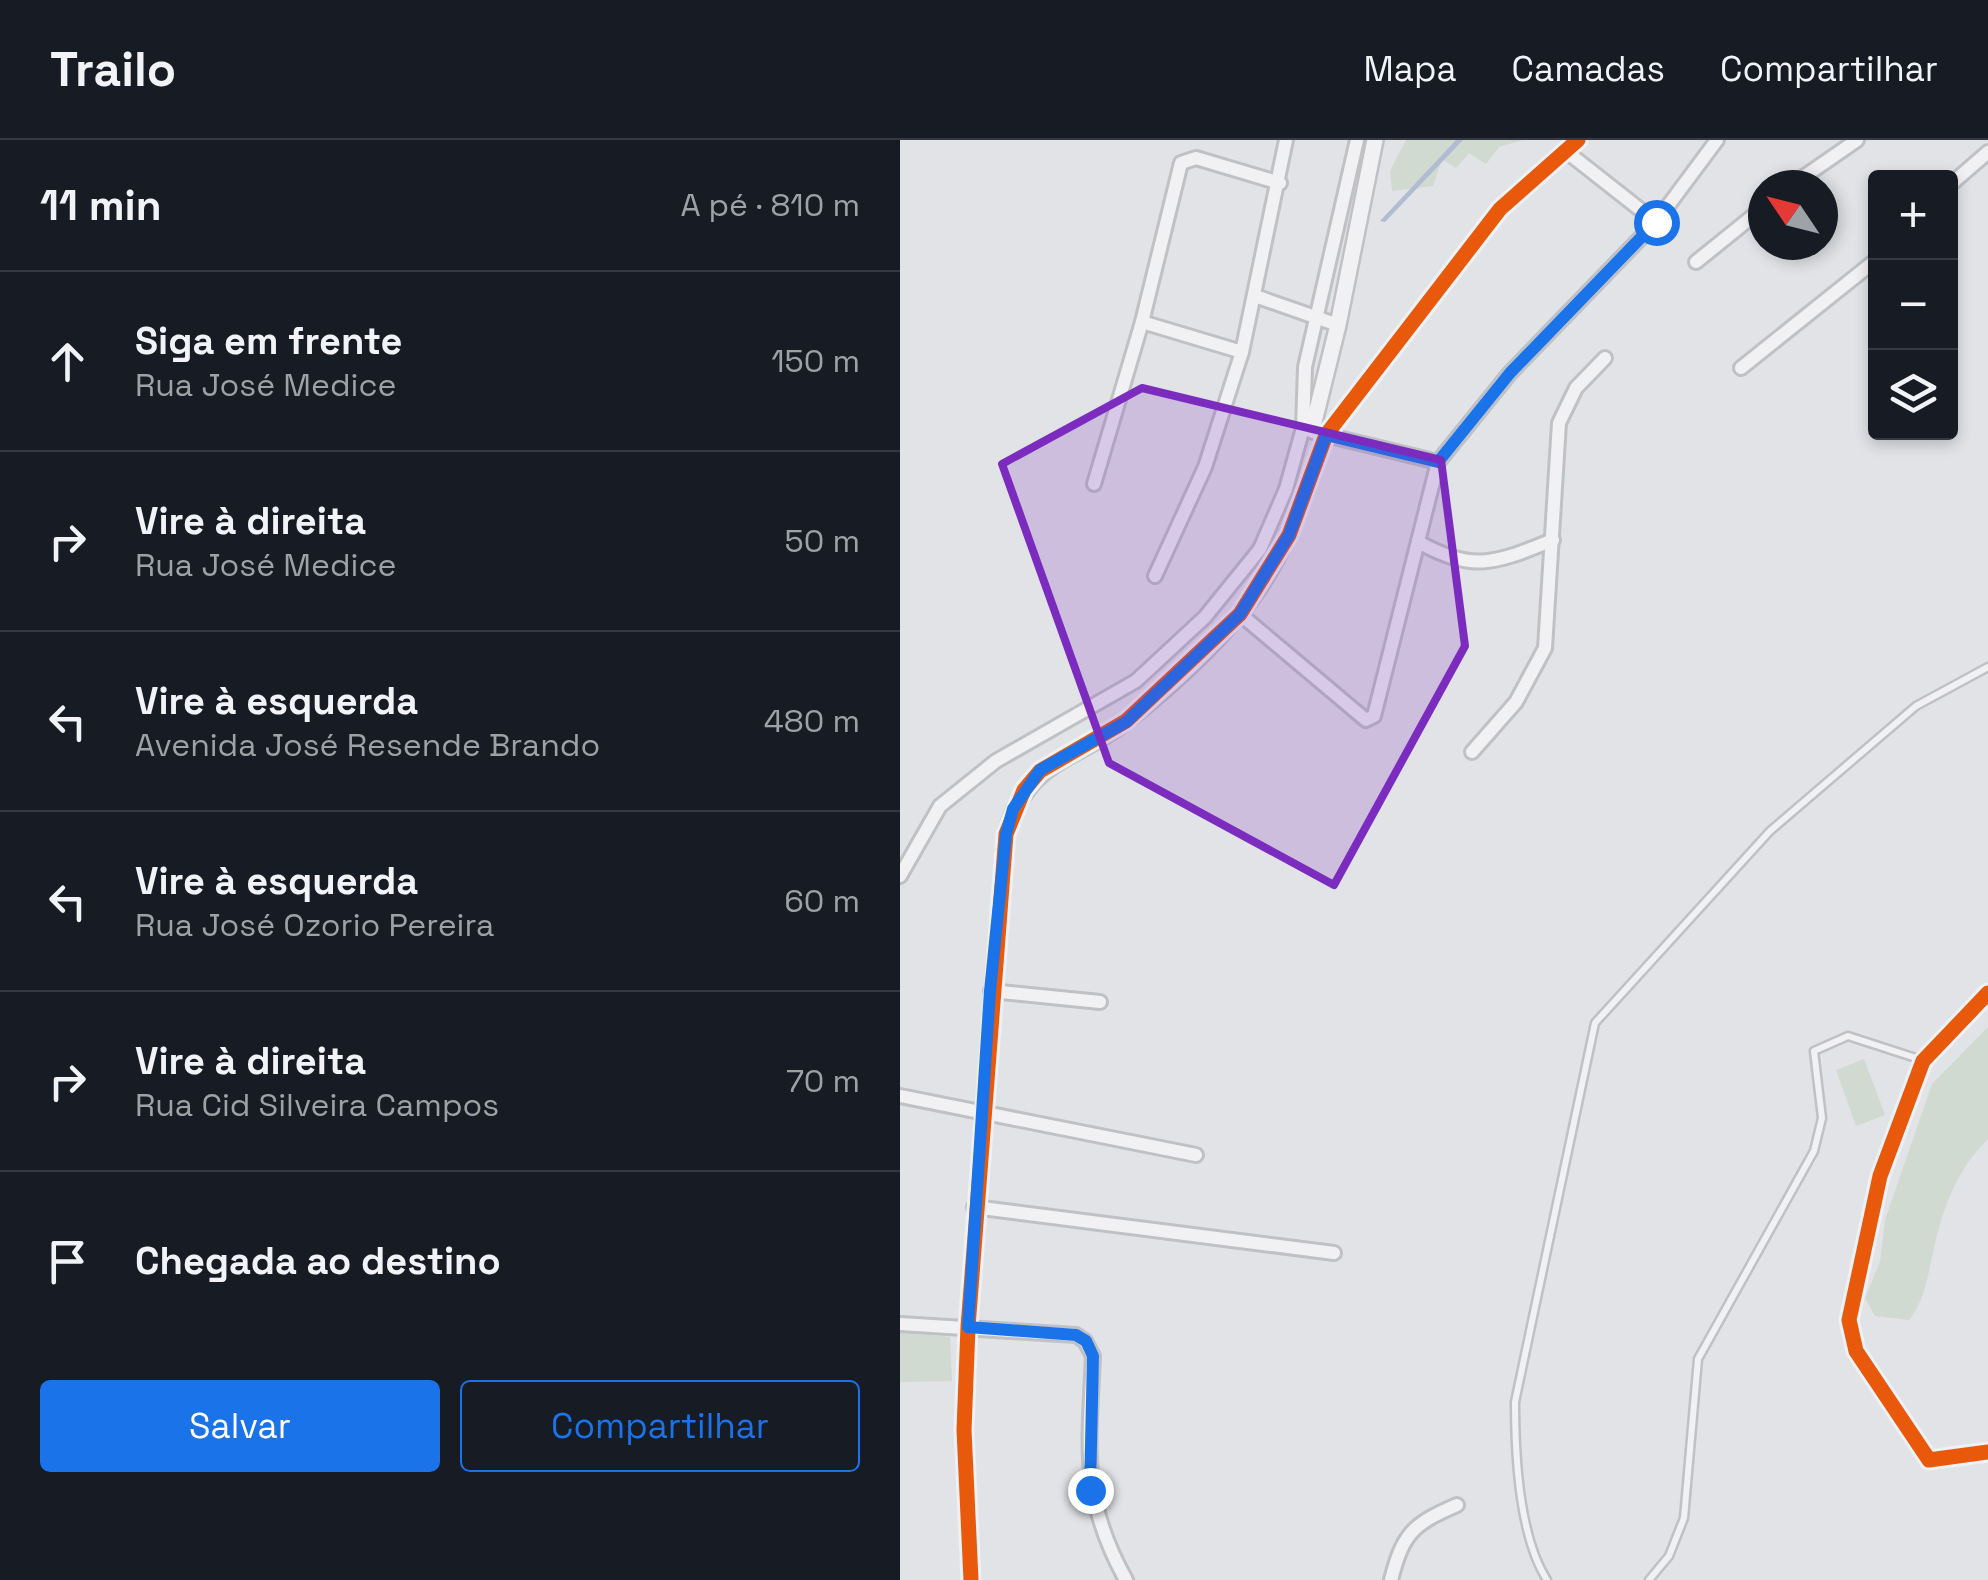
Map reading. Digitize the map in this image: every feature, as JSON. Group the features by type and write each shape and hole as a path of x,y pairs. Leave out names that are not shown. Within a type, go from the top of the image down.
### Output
{"street":[{"path":"1156,576 1205,467 1242,352 1286,140"},
{"path":"1314,431 1302,387 1356,140"},
{"path":"971,1580 964,1430 968,1327 990,991 1006,834 1024,790 1040,770 1126,722 1240,614 1289,535 1338,325 1375,140"},
{"path":"900,876 940,806 966,782 1136,681 1236,582 1274,520 1314,431 1487,224 1578,140"},
{"path":"1240,614 1370,719 1376,712 1438,462 1510,373 1656,222 1717,140"},
{"path":"1814,170 1857,140"},
{"path":"1567,152 1656,222"},
{"path":"1958,178 1988,152"},
{"path":"1094,484 1142,322 1181,163 1196,158 1280,182"},
{"path":"1696,262 1748,220"},
{"path":"1741,368 1868,266"},
{"path":"1255,296 1338,325"},
{"path":"1142,322 1242,352"},
{"path":"1472,752 1516,702 1545,648 1559,423 1576,388 1605,358"},
{"path":"1314,431 1438,462"},
{"path":"1418,542 1452,560 1481,563 1496,562 1553,540"},
{"path":"990,991 1100,1002"},
{"path":"1988,994 1923,1061 1880,1176 1850,1320 1856,1351 1929,1460 1988,1452"},
{"path":"900,1096 982,1109 1025,1122 1196,1155"},
{"path":"974,1207 1334,1252"},
{"path":"900,1324 1076,1335 1086,1341 1093,1356 1090,1490 1110,1550 1126,1580"},
{"path":"1390,1580 1399,1549 1418,1521 1457,1505"}],"lane":[{"path":"1547,1580 1534,1560 1515,1446 1515,1402 1595,1023 1770,832 1916,706 1988,667"},
{"path":"1649,1580 1668,1556 1684,1518 1698,1359 1814,1151 1822,1118 1814,1051 1848,1036 1923,1061"}],"highlighted area":[{"path":"1142,388 1441,460 1465,646 1334,885 1109,763 1002,464"}],"shaded area":[{"path":"1406,140 1523,140 1499,147 1486,164 1469,153 1456,168 1442,159 1433,186 1392,191 1390,171"},
{"path":"1988,1027 1988,1139 1967,1164 1952,1192 1919,1305 1909,1320 1875,1316 1865,1298 1880,1262 1885,1220 1932,1084"},
{"path":"1864,1059 1885,1115 1856,1126 1836,1070"},
{"path":"900,1332 950,1337 952,1381 900,1382"}],"water":[{"path":"1456,140 1463,140 1385,222 1380,221"}],"cycle path":[{"path":"971,1580 964,1430 968,1327 1006,834 1024,790 1040,771 1126,721 1240,614 1289,535 1326,435 1500,209 1578,140"},
{"path":"1988,993 1923,1061 1880,1176 1849,1320 1856,1351 1929,1460 1988,1452"}],"route":[{"path":"1090,1490 1093,1356 1089,1345 1076,1335 968,1327 990,991 1006,834 1013,809 1040,770 1126,722 1240,614 1289,535 1326,435 1438,462 1510,373 1656,222"}]}
